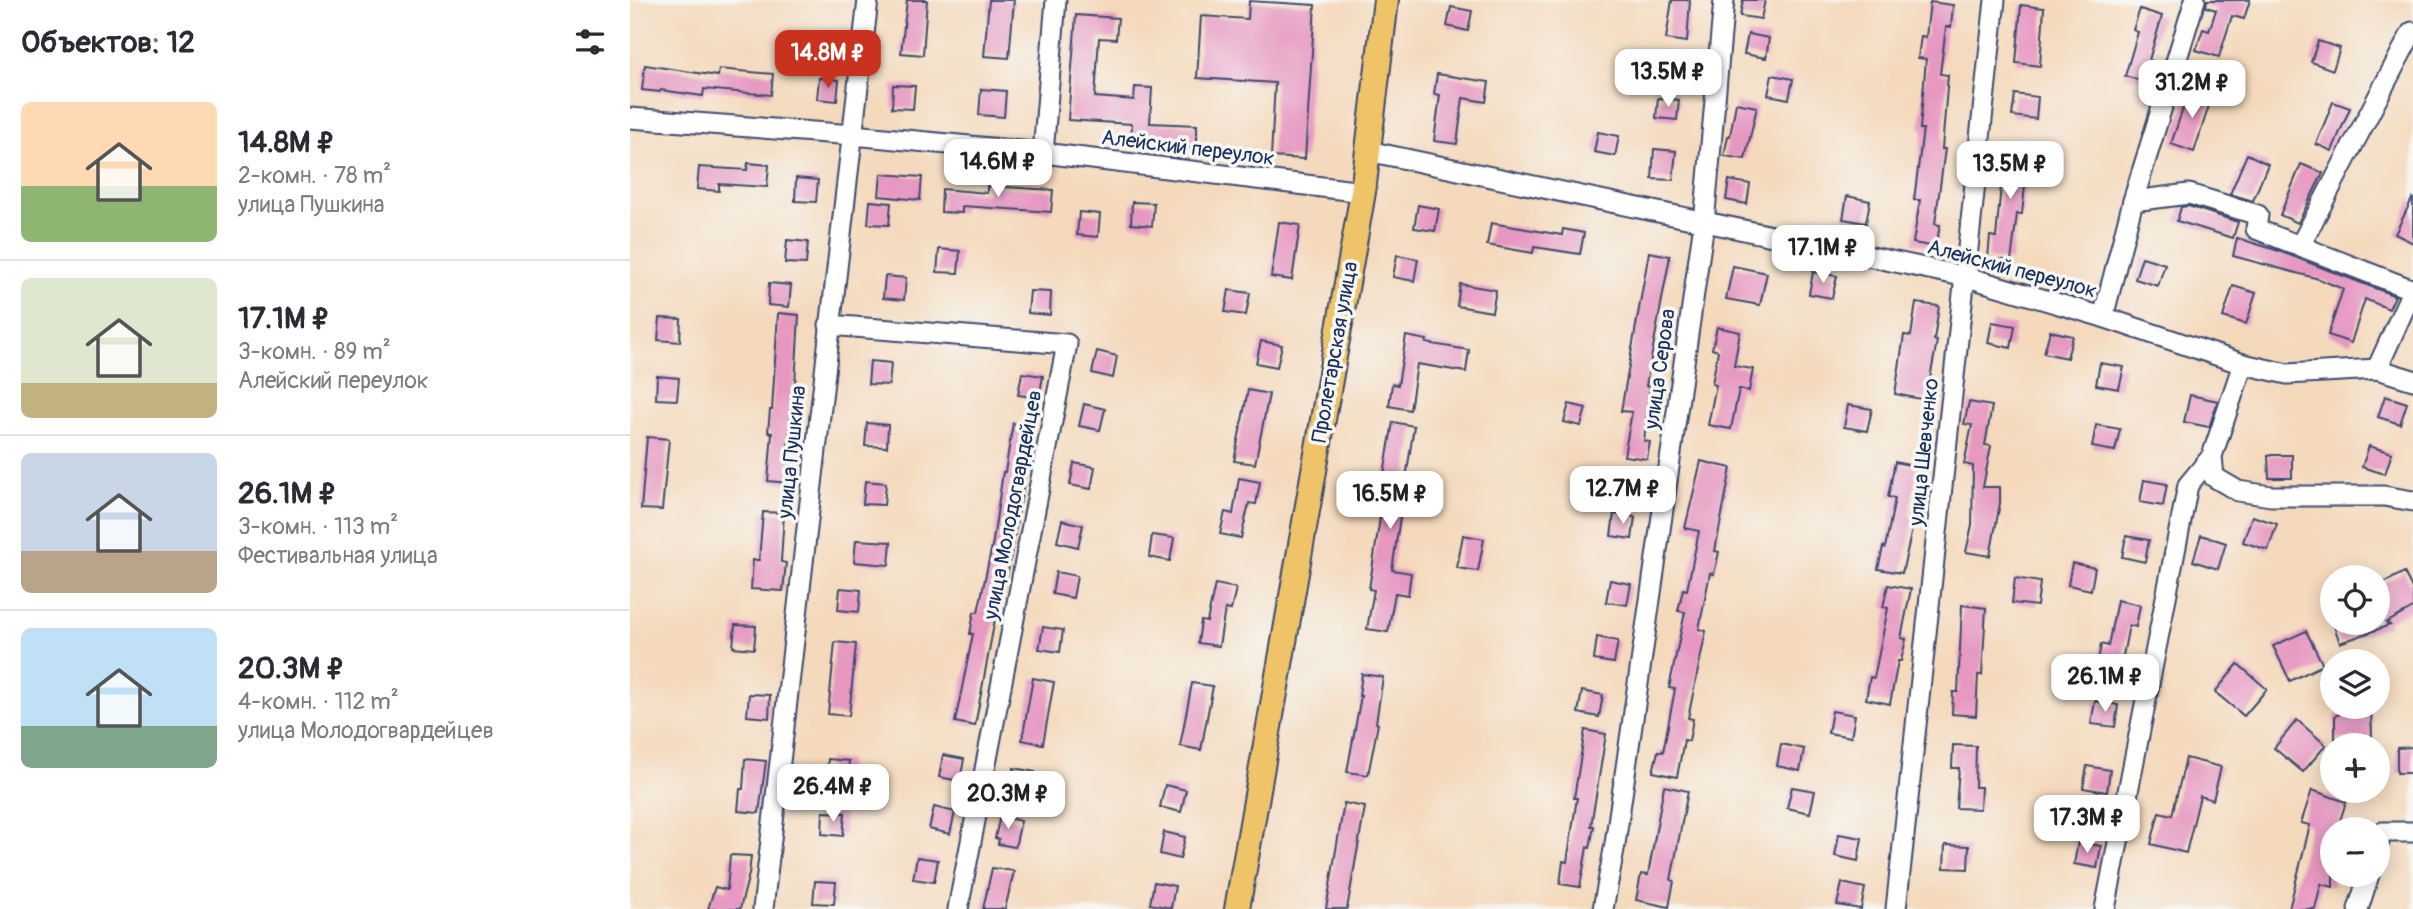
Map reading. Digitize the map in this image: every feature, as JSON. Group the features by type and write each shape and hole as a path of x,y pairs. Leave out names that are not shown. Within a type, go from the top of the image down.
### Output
{"main road":[{"name":"Пролетарская улица","path":"1237,909 1363,192 1386,0"}],"street":[{"name":"улица Пушкина","path":"763,909 867,0"},
{"path":"1043,153 1056,0"},
{"name":"улица Серова","path":"1603,909 1615,844 1703,223 1724,0"},
{"name":"улица Шевченко","path":"1896,909 1967,277 1995,0"},
{"path":"2103,317 2133,201 2195,0"},
{"path":"2300,246 2412,32"},
{"name":"Алейский переулок","path":"630,118 1043,153 1363,192"},
{"name":"Алейский переулок","path":"1368,151 1967,277 2103,317 2243,365 2287,373 2376,369 2413,380"},
{"path":"2133,201 2189,194 2258,215 2256,229 2413,290 2376,369"},
{"name":"улица Молодогвардейцев","path":"829,325 1067,344 958,909"},
{"path":"2105,909 2188,485 2212,456 2243,365"},
{"path":"2212,456 2214,477 2238,491 2271,496 2384,496 2413,501"},
{"path":"2390,832 2413,832"},
{"path":"2358,909 2365,887"}],"building":[{"path":"907,0 927,0 923,55 901,53"},
{"path":"989,0 1014,0 1009,58 984,56"},
{"path":"1672,0 1690,0 1687,42 1666,39"},
{"path":"1743,0 1765,0 1761,19 1740,16"},
{"path":"2207,0 2250,0 2244,19 2232,16 2219,57 2196,50 2203,29 2209,31 2216,10 2206,7"},
{"path":"1249,1 1315,5 1305,159 1271,157 1275,83 1197,78 1201,16 1248,19"},
{"path":"1930,2 1953,5 1951,27 1946,27 1940,74 1948,75 1942,149 1945,149 1935,224 1940,225 1936,247 1913,243 1920,200 1914,200 1923,129 1920,129 1926,59 1918,58 1921,36 1926,37"},
{"path":"2021,5 2044,8 2040,66 2016,63"},
{"path":"1451,7 1472,11 1468,31 1447,26"},
{"path":"2140,9 2162,16 2149,60 2154,62 2148,83 2125,76 2138,32 2133,30"},
{"path":"1076,15 1118,18 1116,39 1099,38 1095,97 1134,100 1135,87 1152,88 1150,123 1197,125 1197,148 1171,147 1171,143 1131,140 1132,124 1068,120"},
{"path":"1748,34 1769,38 1766,58 1744,54"},
{"path":"2318,41 2340,48 2333,70 2311,62"},
{"path":"1628,53 1660,58 1655,86 1623,81"},
{"path":"645,65 718,76 719,69 773,74 771,95 704,89 703,96 642,90"},
{"path":"1437,74 1489,82 1486,102 1463,98 1457,144 1434,141 1440,95 1434,94"},
{"path":"1772,75 1793,79 1789,99 1768,95"},
{"path":"819,78 839,80 837,101 817,99"},
{"path":"893,85 915,86 913,109 892,108"},
{"path":"2190,88 2212,96 2194,152 2171,144"},
{"path":"981,89 1006,91 1004,117 979,115"},
{"path":"2015,94 2038,97 2036,119 2012,116"},
{"path":"1658,98 1679,100 1677,120 1656,118"},
{"path":"2333,102 2350,108 2332,151 2316,144"},
{"path":"1736,103 1757,107 1745,159 1724,156"},
{"path":"1598,132 1619,136 1615,156 1594,152"},
{"path":"2005,145 2029,147 2022,214 2017,214 2011,261 1988,258 1990,236 1996,237"},
{"path":"1654,149 1676,151 1673,180 1652,179"},
{"path":"2247,154 2268,164 2253,201 2230,194"},
{"path":"748,163 769,165 767,187 719,184 719,191 697,189 699,167 747,170"},
{"path":"2301,164 2323,173 2298,223 2280,215"},
{"path":"881,174 922,177 920,200 879,196"},
{"path":"796,178 818,180 816,202 795,201"},
{"path":"1729,180 1750,184 1747,204 1726,200"},
{"path":"987,186 1053,190 1051,212 962,206 962,213 941,212 942,189 987,193"},
{"path":"1847,196 1870,201 1866,223 1843,219"},
{"path":"2413,197 2413,243 2395,234"},
{"path":"870,201 891,203 889,225 868,224"},
{"path":"1132,202 1154,203 1152,226 1131,224"},
{"path":"1418,205 1439,209 1435,231 1414,228"},
{"path":"2188,206 2238,222 2233,238 2177,221 2181,207"},
{"path":"1079,212 1100,214 1098,237 1077,235"},
{"path":"1279,222 1300,225 1292,280 1271,277"},
{"path":"1491,223 1562,235 1563,229 1584,233 1580,254 1534,247 1533,253 1487,245"},
{"path":"2237,238 2276,250 2395,296 2389,309 2365,299 2351,343 2328,335 2343,289 2319,279 2233,256"},
{"path":"787,240 808,242 806,264 785,263"},
{"path":"939,249 960,251 958,273 937,272"},
{"path":"1649,252 1670,256 1646,386 1650,387 1644,441 1650,442 1647,459 1624,456 1632,412 1621,411"},
{"path":"1397,255 1418,259 1414,281 1393,277"},
{"path":"2142,257 2165,264 2158,286 2135,279"},
{"path":"1733,266 1767,273 1760,305 1726,299"},
{"path":"1813,272 1837,276 1832,298 1809,294"},
{"path":"885,276 906,278 904,300 883,298"},
{"path":"769,283 791,285 789,307 768,305"},
{"path":"1460,284 1496,290 1492,312 1457,306"},
{"path":"2233,286 2256,293 2246,324 2223,317"},
{"path":"1229,290 1250,293 1246,315 1225,312"},
{"path":"1030,291 1051,292 1050,315 1028,313"},
{"path":"1916,303 1939,306 1934,340 1937,341 1926,400 1895,394 1904,335 1911,336"},
{"path":"778,313 799,315 788,450 792,451 789,483 768,481 772,433 768,432 772,410"},
{"path":"660,318 681,319 680,342 658,340"},
{"path":"1992,322 2015,326 2011,348 1988,343"},
{"path":"1717,327 1740,332 1734,366 1753,369 1749,391 1739,389 1731,429 1708,425 1716,385 1712,384 1718,351 1712,349"},
{"path":"2050,331 2073,336 2067,358 2044,353"},
{"path":"1406,336 1427,340 1426,343 1469,350 1466,372 1417,364 1410,410 1389,406 1392,384 1398,385"},
{"path":"1261,341 1282,345 1277,367 1256,363"},
{"path":"1097,351 1117,356 1113,378 1092,373"},
{"path":"870,361 891,363 889,385 868,384"},
{"path":"2100,363 2124,367 2119,389 2096,385"},
{"path":"1022,373 1043,376 1039,398 1018,395"},
{"path":"657,376 679,378 677,400 656,399"},
{"path":"1248,390 1269,394 1255,464 1234,461"},
{"path":"2190,395 2218,401 2209,427 2184,422"},
{"path":"2385,396 2407,403 2400,424 2378,417"},
{"path":"1969,402 1992,406 1985,445 1991,446 1983,487 2000,487 2000,503 1990,556 1966,552 1972,525 1973,466 1964,464 1972,425 1964,424"},
{"path":"1084,404 1105,409 1100,430 1079,426"},
{"path":"1569,404 1586,408 1581,426 1564,422"},
{"path":"1848,405 1872,409 1867,431 1844,427"},
{"path":"1393,422 1414,426 1392,570 1411,573 1408,595 1395,593 1388,632 1367,629 1374,590 1369,589 1384,492 1381,491"},
{"path":"867,423 888,425 887,447 865,446"},
{"path":"1013,423 1034,427 1008,571 1003,593 1000,592 975,726 955,722 973,634 970,634 974,612 978,612 993,541"},
{"path":"2096,425 2120,429 2115,451 2092,447"},
{"path":"647,437 669,439 662,510 641,509"},
{"path":"2369,446 2392,453 2385,474 2362,467"},
{"path":"2268,455 2292,455 2292,478 2269,478"},
{"path":"1701,461 1731,468 1715,551 1719,552 1714,574 1710,573 1699,629 1706,631 1688,718 1693,719 1689,741 1684,740 1677,777 1653,772 1658,751 1663,752 1675,689 1669,688 1685,612 1678,611 1683,589 1687,590 1699,531 1685,528"},
{"path":"1895,462 1918,467 1909,516 1915,517 1902,573 1878,569 1895,498 1888,497"},
{"path":"1074,463 1095,467 1091,489 1070,485"},
{"path":"1605,470 1625,474 1622,496 1601,493"},
{"path":"1239,478 1260,482 1256,504 1249,503 1241,538 1220,534 1225,512 1233,514"},
{"path":"2144,480 2167,484 2163,506 2140,502"},
{"path":"865,481 886,483 884,505 863,504"},
{"path":"763,512 784,513 781,562 786,563 783,591 751,589 753,560 759,560"},
{"path":"1614,514 1635,517 1632,539 1611,536"},
{"path":"2252,516 2277,524 2268,550 2243,542"},
{"path":"1062,520 1083,525 1078,547 1057,542"},
{"path":"1152,535 1174,538 1170,561 1149,557"},
{"path":"1463,535 1484,539 1478,571 1457,568"},
{"path":"2201,535 2226,543 2218,569 2193,561"},
{"path":"2126,536 2149,540 2145,562 2122,557"},
{"path":"856,540 891,542 889,565 854,562"},
{"path":"2072,563 2095,568 2091,590 2068,585"},
{"path":"1056,572 1077,576 1073,598 1052,594"},
{"path":"2404,572 2413,590 2413,608 2390,621 2390,580"},
{"path":"2015,578 2040,582 2037,606 2012,603"},
{"path":"1610,580 1631,584 1627,605 1606,602"},
{"path":"1215,584 1236,588 1231,610 1225,609 1219,646 1198,643 1201,621 1207,622"},
{"path":"1888,585 1911,589 1901,638 1906,639 1901,661 1898,661 1890,704 1866,699 1870,677 1874,678 1888,608 1883,607"},
{"path":"840,588 861,590 859,612 838,610"},
{"path":"2117,600 2140,605 2136,627 2129,625 2120,671 2097,666 2101,644 2108,646"},
{"path":"1962,605 1986,608 1982,675 1978,675 1976,716 1952,714 1953,692 1958,692"},
{"path":"735,625 756,626 754,649 733,647"},
{"path":"1043,627 1063,630 1060,652 1039,649"},
{"path":"2306,631 2320,659 2320,666 2290,681 2273,646"},
{"path":"2337,635 2362,635 2340,643"},
{"path":"1597,637 1618,641 1614,663 1594,660"},
{"path":"835,642 856,644 849,716 828,714"},
{"path":"2238,664 2267,689 2244,716 2215,692"},
{"path":"1362,674 1383,677 1378,724 1368,775 1347,772 1361,696"},
{"path":"1033,678 1054,682 1043,744 1022,740"},
{"path":"1192,683 1213,686 1201,750 1180,746"},
{"path":"1582,691 1603,695 1599,717 1578,713"},
{"path":"749,694 770,695 769,718 747,716"},
{"path":"2095,701 2118,705 2115,727 2091,724"},
{"path":"1832,711 1855,715 1851,737 1828,733"},
{"path":"2335,719 2371,719 2372,733 2335,733"},
{"path":"2297,720 2320,740 2320,752 2303,772 2274,748"},
{"path":"1585,730 1606,734 1591,826 1594,826 1590,848 1587,847 1580,887 1560,884 1563,861 1567,862"},
{"path":"1781,744 1804,749 1800,771 1777,766"},
{"path":"1953,745 1976,746 1975,787 1981,787 1980,809 1956,808 1959,768 1952,768"},
{"path":"2413,747 2413,773 2397,773 2397,748"},
{"path":"943,755 964,759 960,781 939,777"},
{"path":"2186,758 2221,767 2213,800 2200,796 2186,853 2151,844 2159,812 2172,815"},
{"path":"745,759 766,761 759,813 738,811"},
{"path":"828,759 849,761 847,783 826,782"},
{"path":"2087,766 2110,770 2107,792 2083,788"},
{"path":"1014,768 1035,772 1032,793 1010,790"},
{"path":"1165,785 1186,790 1181,812 1160,807"},
{"path":"1664,786 1688,791 1671,880 1674,881 1669,907 1636,900 1641,874 1648,875"},
{"path":"1792,787 1815,791 1810,813 1787,808"},
{"path":"2312,790 2320,793 2320,803 2346,803 2341,817 2320,817 2320,887 2315,909 2289,909 2310,825 2301,823"},
{"path":"1344,803 1365,807 1347,909 1326,909"},
{"path":"934,807 955,812 950,834 929,829"},
{"path":"823,812 845,813 843,836 822,834"},
{"path":"1000,816 1021,821 1015,847 998,844 999,839 995,838"},
{"path":"1164,832 1185,837 1180,859 1160,854"},
{"path":"1839,834 1862,838 1858,861 1835,856"},
{"path":"2078,842 2101,846 2097,868 2074,864"},
{"path":"1945,845 1969,846 1968,869 1944,868"},
{"path":"730,855 751,856 740,909 708,909 715,887 727,890"},
{"path":"917,857 938,860 934,882 913,879"},
{"path":"992,868 1014,871 1005,909 983,909"},
{"path":"815,881 836,882 834,904 813,903"},
{"path":"1154,882 1175,886 1171,908 1150,904"},
{"path":"1842,883 1865,888 1861,909 1837,905"}]}
